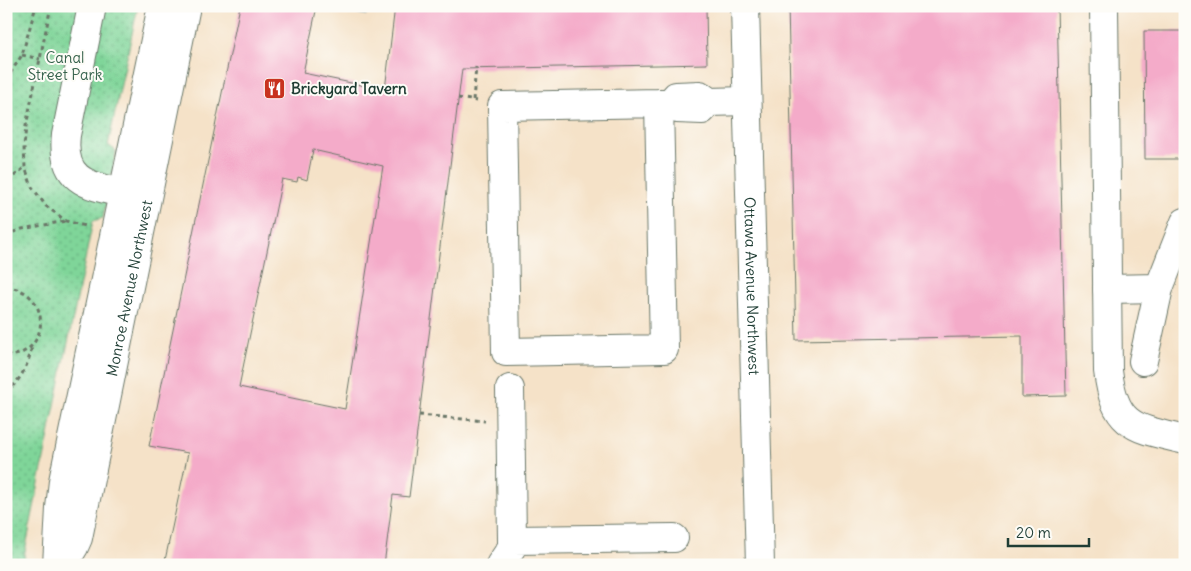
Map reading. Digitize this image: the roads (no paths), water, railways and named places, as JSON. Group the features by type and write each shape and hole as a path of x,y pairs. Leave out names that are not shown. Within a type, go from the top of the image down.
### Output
{"main road":[{"path":"92,6 66,135 66,154 71,168 85,183 122,193"},
{"name":"Monroe Avenue Northwest","path":"63,565 78,538 122,193 162,6"},
{"name":"Monroe Avenue Northwest","path":"57,565 60,508 64,481 102,355 186,6"},
{"name":"Ottawa Avenue Northwest","path":"745,6 760,565"},
{"path":"1120,6 1104,6 1108,371 1110,389 1116,406 1127,421 1143,430 1185,440"},
{"path":"664,103 664,348 506,352 502,106 664,103 676,96 700,95 709,102 747,101"},
{"path":"1143,361 1159,288 1185,222"},
{"path":"1107,289 1159,288"},
{"path":"510,389 512,554 674,538"}],"water":[{"path":"345,6 367,6 366,15 344,10"}],"place":[{"name":"Brickyard Tavern","path":"275,88"}],"park label":[{"name":"Canal Street Park","path":"65,66"}]}
